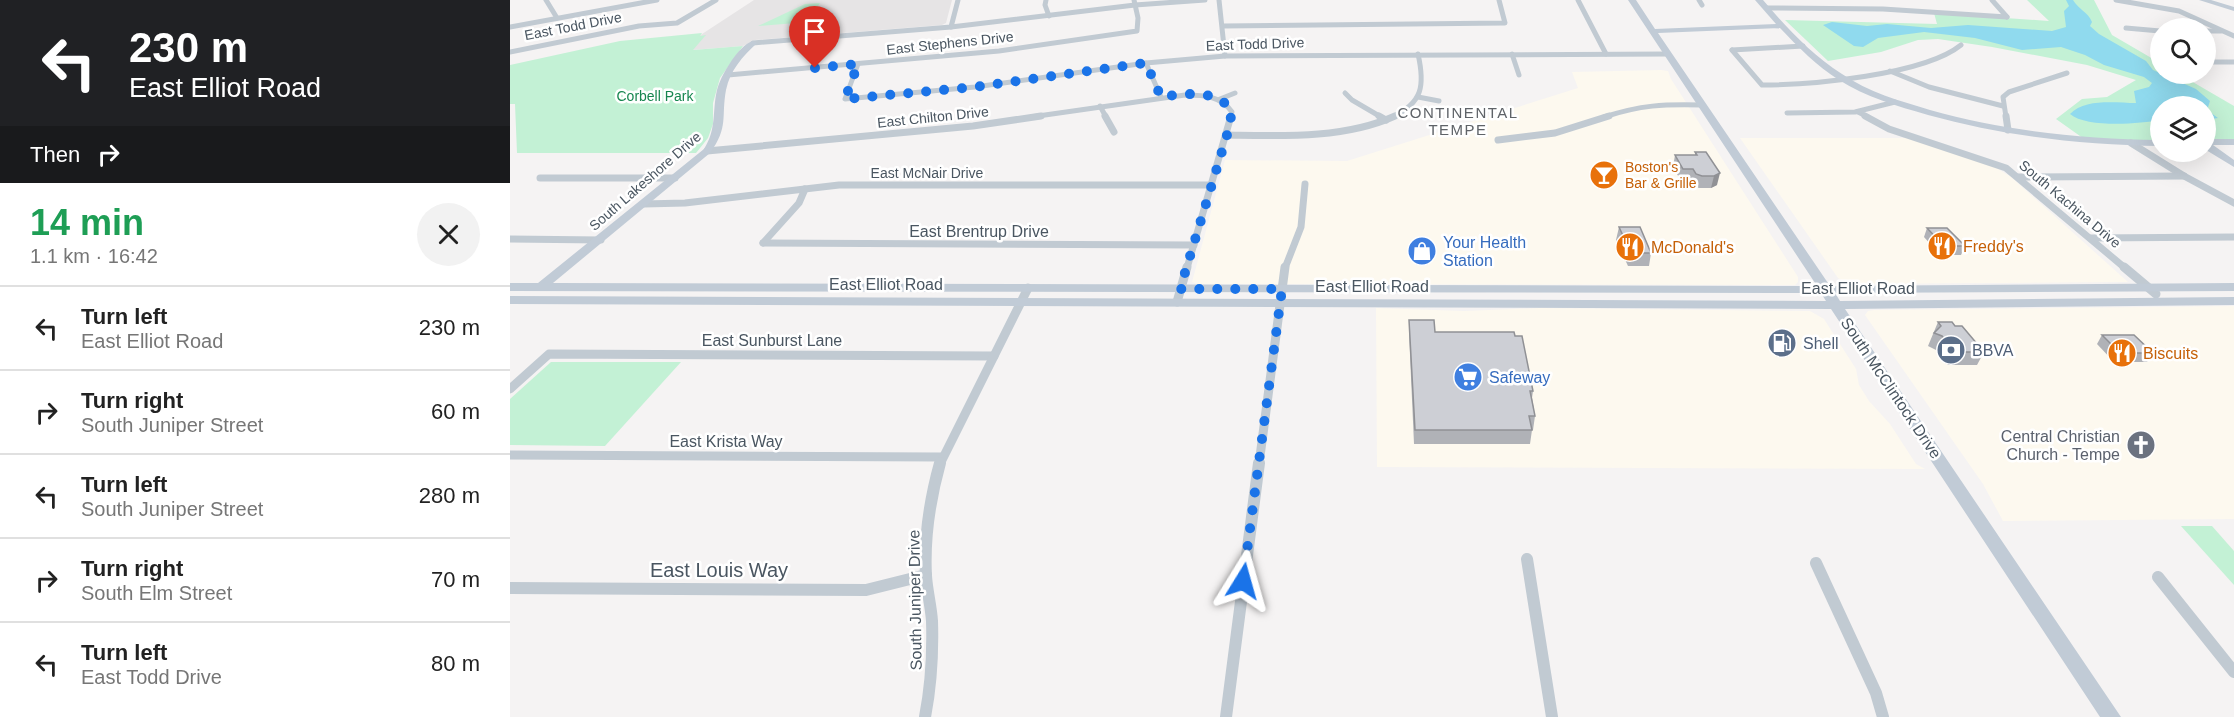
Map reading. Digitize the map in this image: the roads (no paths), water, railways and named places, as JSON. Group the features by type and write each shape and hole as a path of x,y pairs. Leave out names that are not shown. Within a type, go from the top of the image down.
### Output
{"main road":[{"name":"South McClintock Drive","path":"1632,0 2111,717"},
{"path":"1759,0 1803,46 1831,71 1895,102 1966,122 2008,130 2087,141 2150,143"},
{"path":"2203,0 2234,9"},
{"path":"1651,29 1781,24"},
{"name":"South Lakeshore Drive","path":"510,311 601,240 707,151 717,137 721,123 721,92 728,75 753,43"},
{"path":"2216,142 2234,142"},
{"path":"2216,147 2234,156"},
{"path":"2216,152 2234,164"},
{"name":"East Elliot Road","path":"510,287 1029,288 1179,295 1522,304 1836,305 2234,301"},
{"name":"East Elliot Road","path":"1281,296 1503,290 2152,291 2234,288"},
{"path":"1503,290 1522,304"},
{"name":"East Elliot Road","path":"510,300 1022,301 1179,295"}],"street":[{"path":"546,0 557,18"},
{"path":"510,27 657,0"},
{"name":"East Todd Drive","path":"510,52 639,26 677,23 716,0"},
{"path":"951,27 958,0"},
{"path":"1046,0 1045,5 1049,16"},
{"path":"753,43 951,27 1049,16 1134,3 1205,0"},
{"path":"1220,0 1225,56"},
{"path":"1223,26 1505,23 1499,0"},
{"path":"1578,0 1606,54"},
{"path":"1766,8 1900,9 2007,17 1992,0"},
{"path":"2116,0 2180,11 2234,36"},
{"path":"1809,1 1816,8"},
{"name":"East Stephens Drive","path":"728,75 999,51 1137,32 1134,3"},
{"path":"2126,28 2150,30"},
{"path":"2216,31 2224,31"},
{"path":"1803,46 1732,50 1762,85 1802,85 1890,71 1944,55 1961,45"},
{"path":"1227,135 1307,135 1336,132 1386,120 1410,106 1418,97 1422,83 1418,54"},
{"path":"1512,54 1519,75"},
{"name":"East Todd Drive","path":"858,64 845,99 975,87 1146,63 1225,56 1668,54"},
{"path":"2216,62 2234,62"},
{"path":"1146,63 1161,97"},
{"path":"1890,71 1929,87 2003,106"},
{"path":"2008,130 2003,97 2009,91 2067,73"},
{"path":"1220,99 1235,93"},
{"path":"1345,93 1352,100 1386,120"},
{"name":"East Chilton Drive","path":"707,151 973,126 1161,97 1195,95 1220,99"},
{"path":"1418,97 1439,101"},
{"path":"1179,295 1232,112 1228,105 1220,99"},
{"path":"1787,113 1872,111 1895,102"},
{"path":"1498,140 1555,133 1636,107 1661,104 1702,105"},
{"path":"1100,106 1114,132"},
{"name":"South Kachina Drive","path":"1857,112 1889,129 1995,163 2018,177 2152,291"},
{"path":"2131,143 2184,176 2234,203"},
{"path":"2018,177 2184,176"},
{"path":"540,178 675,178"},
{"name":"East McNair Drive","path":"644,204 685,203 806,189 877,184 1212,185"},
{"path":"1226,717 1285,266 1301,227 1305,184"},
{"name":"East Brentrup Drive","path":"806,189 799,203 763,243 1194,245"},
{"path":"2091,238 2234,237"},
{"path":"510,239 601,240"},
{"name":"South Juniper Drive","path":"925,717 930,691 932,620 926,575 927,532 933,489 942,457 1029,288"},
{"name":"East Sunburst Lane","path":"510,389 549,354 994,356"},
{"name":"East Krista Way","path":"510,455 942,457"},
{"path":"1527,559 1552,717"},
{"path":"1816,563 1876,693 1883,717"},
{"name":"East Louis Way","path":"510,588 866,590 926,575"},
{"path":"2158,577 2234,672"}],"water":[{"path":"2066,0 2073,0 2092,22 2090,26 2099,34 2146,61 2150,66 2150,82 2144,77 2104,65 2085,55 2061,47 2022,50 1975,38 1924,32 1878,38 1863,47 1854,46 1823,25 1832,22 1867,26 1887,24 1931,28 1968,25 2052,31 2066,27 2064,11 2069,6"},
{"path":"2151,84 2185,84 2204,96 2150,96 2150,121 2139,123 2100,123 2070,114 2092,103 2136,103 2134,91 2149,87"}],"place":[{"name":"Boston's Bar & Grille","path":"1604,175"},
{"name":"Freddy's","path":"1942,246"},
{"name":"McDonald's","path":"1630,247"},
{"name":"Your Health Station","path":"1422,251"},
{"name":"Shell","path":"1782,343"},
{"name":"BBVA","path":"1951,350"},
{"name":"Biscuits","path":"2122,353"},
{"name":"Safeway","path":"1468,377"},
{"name":"Central Christian Church - Tempe","path":"2141,445"}],"district":[{"name":"CONTINENTAL TEMPE","path":"1458,120"}],"park label":[{"name":"Corbell Park","path":"655,96"}]}
